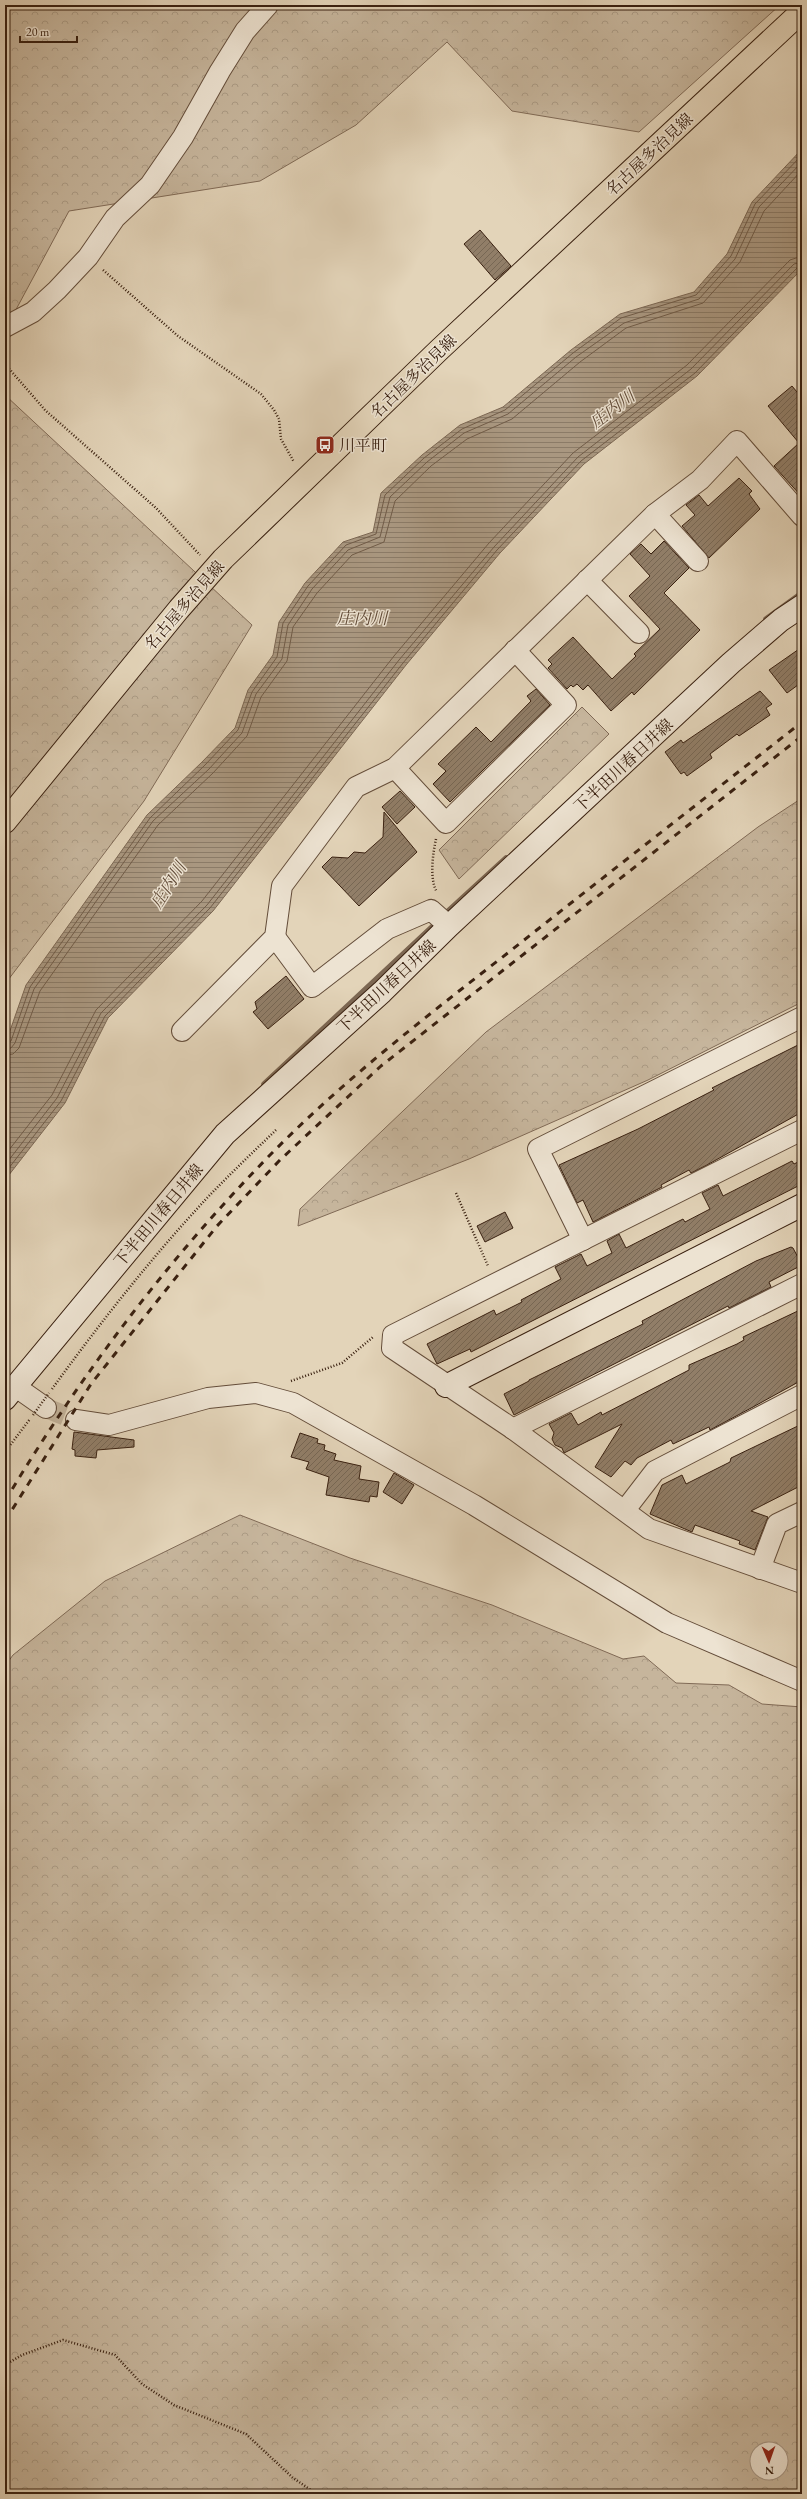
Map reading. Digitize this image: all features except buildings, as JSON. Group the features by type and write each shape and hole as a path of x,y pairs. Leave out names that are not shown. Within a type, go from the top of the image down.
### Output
{"main road":[{"name":"名古屋多治見線","path":"5,822 174,615 215,568 439,350 802,11"},
{"name":"下半田川春日井線","path":"10,1393 225,1134 382,992 449,926 731,663 781,620 802,606"},
{"path":"446,1386 802,1205"}],"street":[{"path":"5,327 33,312 88,257 115,218 150,184 183,137 220,71 245,31 268,5"},
{"path":"182,1031 274,937 282,886 356,787 395,768 655,514 700,480 737,441 802,516"},
{"path":"655,514 698,561"},
{"path":"587,580 639,633"},
{"path":"395,768 446,823 566,706 516,650"},
{"path":"274,937 312,987 387,929 431,910 449,926"},
{"path":"583,1240 538,1149 802,1017"},
{"path":"801,1134 583,1240 393,1335 392,1348 446,1386 513,1429 649,1529 802,1583"},
{"path":"513,1429 802,1284"},
{"path":"10,1393 43,1405"},
{"path":"76,1420 109,1425 208,1398 256,1393 293,1403 474,1505 667,1623 802,1681"},
{"path":"624,1510 655,1471 802,1395"},
{"path":"760,1569 777,1524 802,1512"}],"path":[{"path":"5,10 8,5"},
{"path":"88,257 178,336 261,394 274,410 279,419 281,439 299,470 307,478"},
{"path":"5,364 45,410 156,508 204,560 215,568"},
{"path":"431,910 440,896 434,887 433,852 438,829 446,823"},
{"path":"5,1452 43,1405 92,1335 137,1279 207,1198 276,1130"},
{"path":"5,2365 22,2355 63,2340 115,2355 142,2384 174,2406 246,2434 293,2478 318,2494"}],"green space":[{"path":"5,5 780,5 639,132 512,111 447,42 356,125 260,181 69,211 5,330"},
{"path":"5,395 252,625 144,801 5,984"},
{"path":"582,707 609,734 459,879 439,850"},
{"path":"802,798 802,1002 648,1080 469,1159 298,1226 300,1209 486,1032 758,827"},
{"path":"240,1515 350,1558 492,1605 623,1659 644,1656 676,1683 729,1685 762,1704 802,1707 802,2494 5,2494 5,1666 13,1655 105,1581"}],"water":[{"name":"庄内川","path":"802,149 802,269 697,376 584,464 500,553 406,665 213,911 108,1018 65,1103 5,1180 5,1045 26,985 147,815 235,728 248,690 273,655 279,622 305,583 343,542 373,532 381,493 422,455 460,425 503,407 571,350 620,314 694,292 727,254 752,202"}],"waterway":[{"path":"766,619 802,593"},
{"path":"447,912 506,858"},
{"path":"264,1084 433,926"}],"tunnel":[{"path":"46,1408 76,1420"}],"railway":[{"path":"5,1501 64,1408 128,1319 197,1235 272,1153 328,1099 417,1024 802,722"},
{"path":"5,1521 91,1384 217,1226 280,1160 381,1066 802,736"}],"place":[{"name":"川平町","path":"325,445"}]}
